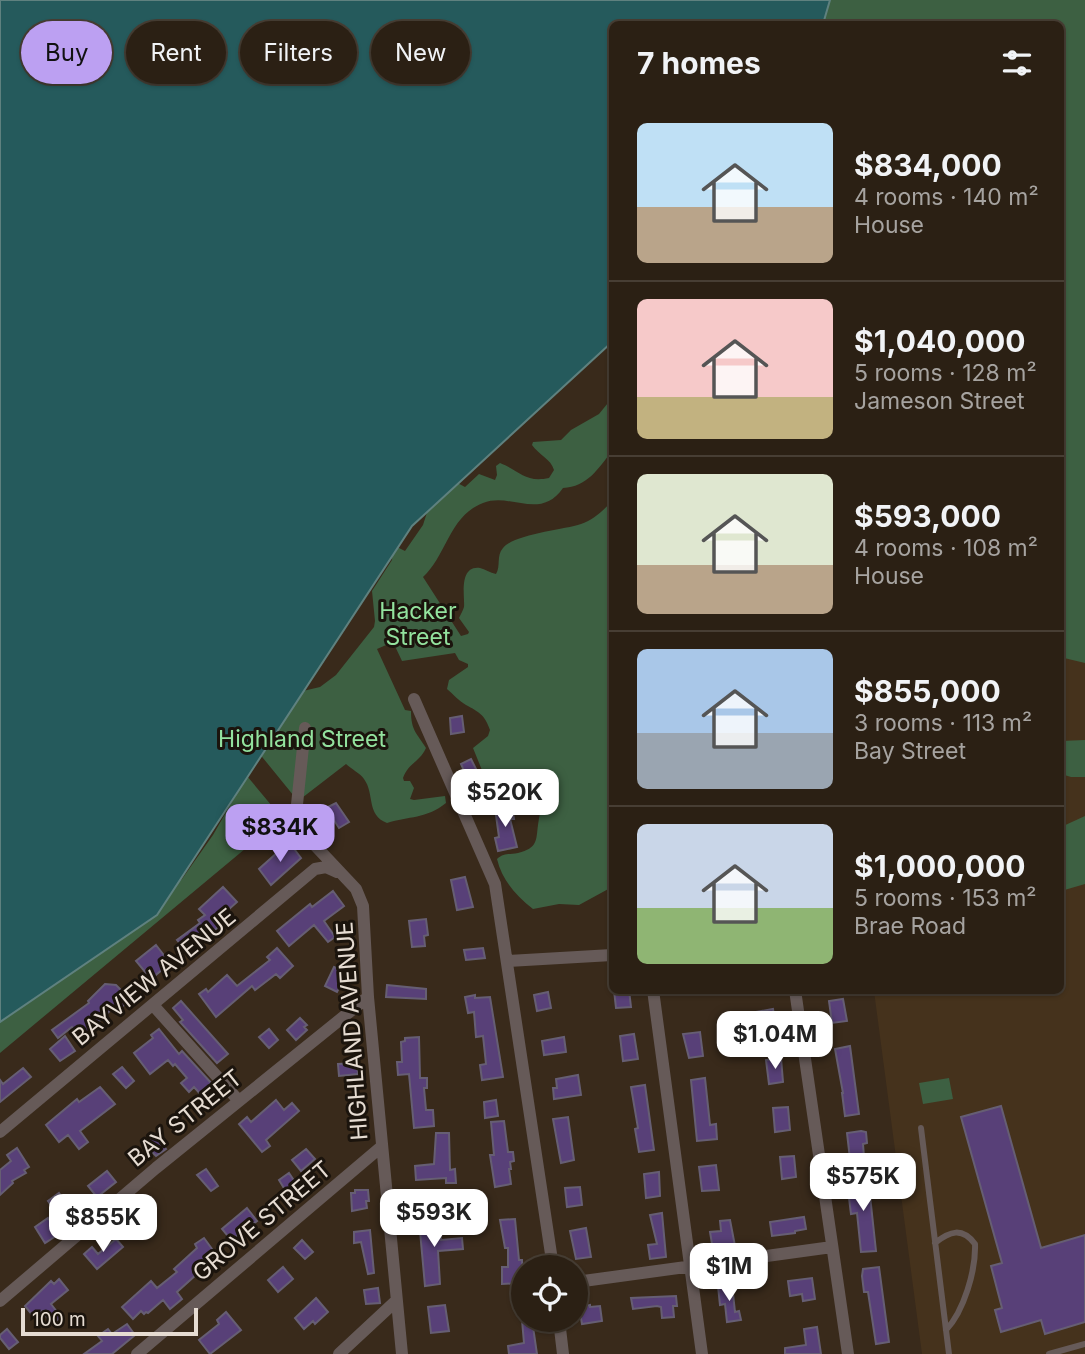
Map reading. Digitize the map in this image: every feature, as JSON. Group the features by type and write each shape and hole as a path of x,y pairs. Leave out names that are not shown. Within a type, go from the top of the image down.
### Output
{"street":[{"path":"414,699 495,884 550,1255"},
{"name":"HIGHLAND AVENUE","path":"305,728 296,814 309,838 356,890 363,906 368,997 401,1354"},
{"name":"BAYVIEW AVENUE","path":"0,1132 315,869 326,867 338,872"},
{"path":"508,961 609,955"},
{"path":"654,994 702,1354"},
{"path":"796,994 848,1354"},
{"name":"BAY STREET","path":"0,1301 368,997"},
{"path":"153,1005 239,1101"},
{"name":"GROVE STREET","path":"137,1354 381,1147"},
{"path":"588,1280 832,1247"},
{"path":"340,1354 396,1301"},
{"path":"560,1332 563,1354"}],"lane":[{"path":"921,1128 949,1354"},
{"path":"935,1243 957,1231 964,1233 975,1244 976,1255 962,1307 957,1319 946,1330"},
{"path":"1049,1354 1085,1344"}],"shaded area":[{"path":"1085,604 1085,1354 922,1354 874,994 1064,994 1064,605"}],"green space":[{"path":"807,0 1085,0 1085,663 1064,658 1064,21 790,21"},
{"path":"609,402 609,455 591,476 579,484 563,488 545,503 494,501 472,509 455,526 438,558 423,577 461,636 468,634 459,618 464,607 464,583 468,572 473,568 480,568 496,574 501,551 509,543 585,522 609,504 609,889 579,905 559,904 533,909 510,887 497,859 533,846 543,797 490,790 473,748 488,736 488,725 481,714 461,702 447,689 449,680 468,667 455,653 402,661 393,642 377,649 405,710 411,711 413,728 426,748 403,778 404,781 410,781 414,788 410,799 445,796 446,803 424,815 387,823 380,819 373,810 364,779 346,764 298,801 241,731 303,691 320,687 336,675 374,627 372,591 392,560 393,545 405,551 423,525 432,497 450,479 465,487 479,474 495,480 496,466 500,463 528,478 549,478 554,470 548,460 532,445 533,442 561,440 571,430 599,414"},
{"path":"1085,740 1085,777 1064,775 1064,741"},
{"path":"247,776 282,818 0,1053 0,1004 36,998 182,879 213,835"},
{"path":"1085,816 1085,884 1064,890 1064,826"},
{"path":"949,1078 953,1099 923,1104 919,1083"}],"water":[{"path":"0,0 830,0 824,21 609,21 609,345 412,526 157,915 0,1022"}],"building":[{"path":"462,716 464,732 451,734 450,718"},
{"path":"471,759 479,775 468,780 461,764"},
{"path":"336,803 349,822 339,828 326,808"},
{"path":"512,806 514,819 510,819 517,847 498,851 495,808"},
{"path":"289,842 301,858 271,885 259,869"},
{"path":"465,877 473,907 457,910 451,880"},
{"path":"223,887 237,902 218,919 222,924 187,952 177,940 200,923 198,920 205,915 199,909"},
{"path":"333,891 344,906 324,921 335,937 328,942 314,925 289,946 277,931 310,904 312,907"},
{"path":"426,919 428,935 424,936 425,946 412,947 409,921"},
{"path":"156,945 170,963 151,979 136,961"},
{"path":"277,948 293,966 280,978 276,974 255,990 252,986 216,1017 199,994 206,989 208,992 227,975 237,986 270,960 267,957"},
{"path":"483,948 485,958 466,960 464,950"},
{"path":"334,967 347,972 337,992 325,986"},
{"path":"105,984 116,985 130,999 120,1009 116,1005 96,1024 98,1027 82,1039 72,1027 58,1038 52,1030 89,1003"},
{"path":"387,985 426,989 426,999 386,997"},
{"path":"548,992 551,1008 537,1011 534,995"},
{"path":"614,994 629,994 631,1007 616,1008"},
{"path":"475,995 475,998 490,997 503,1077 482,1080 480,1065 486,1064 483,1036 476,1037 474,1012 468,1013 465,997"},
{"path":"843,999 847,1021 832,1023 829,1001"},
{"path":"181,1001 228,1054 217,1063 180,1022 183,1020 173,1008"},
{"path":"773,1009 777,1034 755,1038 750,1013"},
{"path":"300,1018 307,1025 304,1027 307,1030 296,1040 287,1030"},
{"path":"159,1029 179,1054 182,1051 223,1096 211,1106 194,1087 189,1092 181,1083 187,1078 175,1064 173,1066 168,1060 150,1074 134,1053 153,1038 151,1035"},
{"path":"269,1029 278,1040 269,1048 259,1037"},
{"path":"700,1032 703,1056 689,1058 683,1034"},
{"path":"634,1034 638,1059 623,1061 620,1036"},
{"path":"65,1036 75,1051 60,1061 50,1049"},
{"path":"419,1037 420,1078 427,1078 427,1088 424,1088 426,1110 433,1110 434,1126 414,1128 409,1074 398,1075 397,1062 402,1062 401,1042 405,1041 405,1038"},
{"path":"564,1037 566,1052 544,1055 542,1041"},
{"path":"850,1046 859,1114 845,1116 835,1049"},
{"path":"781,1058 783,1082 769,1084 766,1060"},
{"path":"357,1063 358,1074 339,1076 338,1064"},
{"path":"122,1067 134,1081 126,1088 113,1074"},
{"path":"23,1068 31,1077 0,1102 0,1080 3,1084"},
{"path":"578,1075 581,1095 554,1099 556,1079"},
{"path":"705,1078 710,1125 716,1124 717,1139 697,1141 691,1080"},
{"path":"645,1085 654,1150 639,1152 631,1087"},
{"path":"100,1087 115,1104 80,1131 88,1142 79,1149 68,1135 59,1142 46,1125 77,1099 79,1102"},
{"path":"276,1100 284,1110 292,1103 299,1111 266,1140 270,1146 262,1152 239,1124 247,1117 251,1122"},
{"path":"496,1100 498,1116 485,1118 484,1102"},
{"path":"1001,1106 1041,1248 1085,1235 1085,1322 1045,1334 1041,1320 1001,1332 995,1310 1002,1308 991,1266 1002,1263 961,1117"},
{"path":"788,1107 790,1130 775,1132 773,1108"},
{"path":"568,1117 574,1160 561,1163 553,1119"},
{"path":"504,1121 508,1152 513,1152 514,1161 510,1162 509,1169 511,1184 495,1187 490,1155 494,1155 491,1122"},
{"path":"866,1132 864,1157 850,1159 847,1133"},
{"path":"436,1133 449,1133 450,1170 455,1169 456,1183 446,1183 446,1178 416,1180 415,1166 434,1164"},
{"path":"154,1134 166,1149 156,1156 143,1143"},
{"path":"17,1148 29,1167 24,1170 26,1173 12,1181 0,1195 0,1170 11,1161 7,1155"},
{"path":"306,1149 315,1159 301,1171 292,1160"},
{"path":"794,1156 796,1177 782,1179 780,1157"},
{"path":"716,1165 719,1190 702,1191 699,1167"},
{"path":"206,1169 218,1186 211,1191 197,1175"},
{"path":"107,1171 116,1182 97,1197 88,1186"},
{"path":"659,1172 660,1196 646,1198 644,1174"},
{"path":"289,1173 301,1191 290,1198 279,1180"},
{"path":"868,1177 876,1251 861,1252 857,1213 851,1214 848,1190 854,1190 853,1179"},
{"path":"580,1187 582,1205 567,1207 565,1188"},
{"path":"355,1190 368,1190 367,1208 352,1211 351,1193 355,1193"},
{"path":"59,1193 72,1211 61,1219 48,1201"},
{"path":"247,1208 257,1221 231,1240 222,1229"},
{"path":"144,1209 155,1226 146,1234 132,1218"},
{"path":"662,1213 666,1257 650,1259 648,1245 657,1244 650,1215"},
{"path":"804,1217 806,1229 772,1236 770,1222"},
{"path":"48,1218 59,1234 45,1243 35,1227"},
{"path":"439,1219 441,1240 462,1238 463,1249 438,1251 440,1284 425,1286 419,1220"},
{"path":"515,1219 519,1255 511,1255 511,1284 502,1284 502,1267 508,1267 508,1248 505,1248 500,1220"},
{"path":"730,1220 735,1246 713,1250 710,1232 721,1231 720,1221"},
{"path":"586,1228 591,1257 575,1255 570,1231"},
{"path":"370,1230 374,1273 368,1274 361,1242 354,1243 354,1232"},
{"path":"204,1238 215,1253 195,1269 198,1273 177,1292 182,1299 170,1309 163,1300 148,1313 141,1311 133,1319 122,1307 151,1281 157,1288 177,1272 174,1269 197,1248 195,1244"},
{"path":"116,1239 123,1247 97,1269 84,1254 92,1247 98,1254"},
{"path":"302,1240 313,1252 305,1259 294,1248"},
{"path":"283,1267 293,1279 278,1292 268,1280"},
{"path":"879,1267 889,1342 876,1344 868,1292 864,1292 862,1276 863,1269"},
{"path":"812,1278 815,1299 803,1301 802,1294 790,1296 788,1281"},
{"path":"59,1279 68,1290 51,1304 61,1317 52,1324 42,1311 34,1317 25,1306 51,1281 54,1284"},
{"path":"732,1284 735,1312 739,1311 741,1320 727,1322 725,1304 720,1305 718,1286"},
{"path":"378,1288 380,1303 366,1304 364,1290"},
{"path":"676,1296 674,1317 662,1318 661,1307 633,1309 631,1298"},
{"path":"316,1298 328,1312 315,1324 313,1321 304,1329 295,1318"},
{"path":"445,1305 449,1331 431,1333 428,1307"},
{"path":"588,1305 600,1306 602,1321 588,1323"},
{"path":"226,1312 241,1330 210,1354 199,1340 219,1324 217,1320"},
{"path":"127,1324 135,1335 112,1354 84,1354 102,1341 98,1336 108,1329 112,1334"},
{"path":"817,1327 821,1354 785,1354 785,1348 806,1345 804,1329"},
{"path":"7,1329 18,1342 9,1349 0,1338"},
{"path":"523,1332 534,1332 537,1354 509,1354 508,1346 524,1343"}],"park label":[{"name":"Hacker Street","path":"418,624"},
{"name":"Highland Street","path":"302,739"}]}
